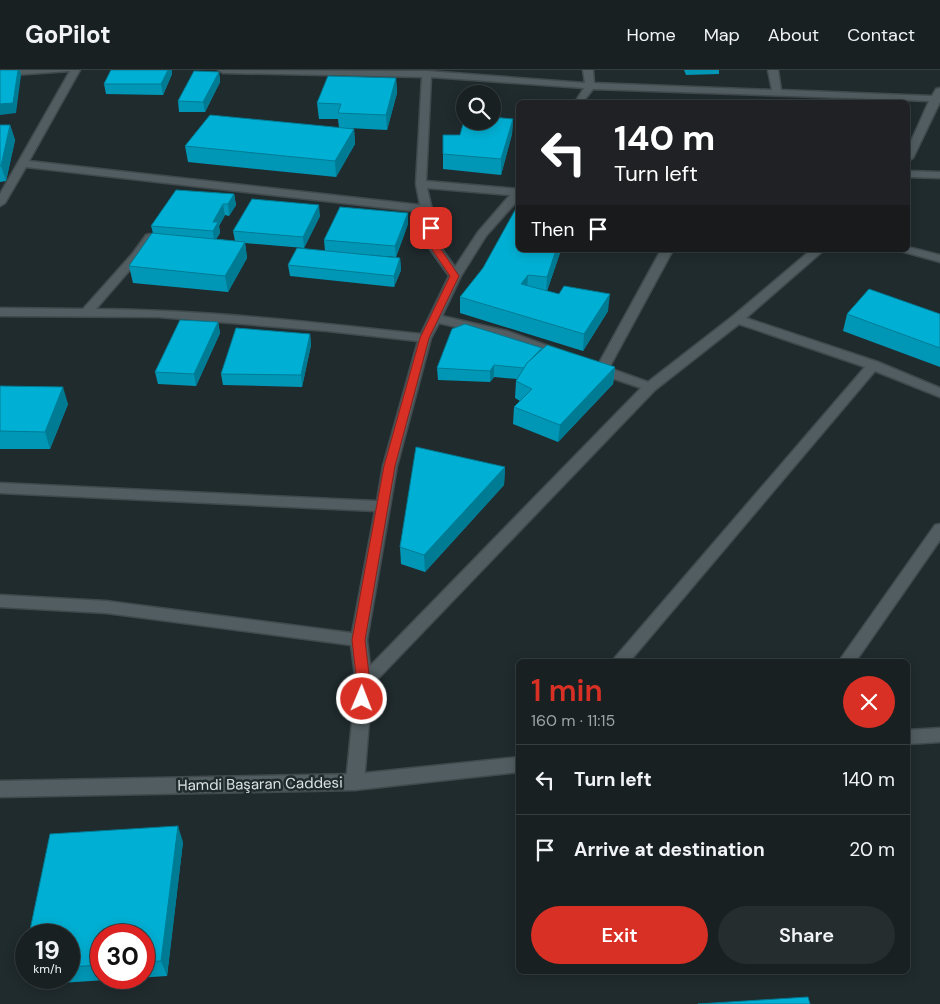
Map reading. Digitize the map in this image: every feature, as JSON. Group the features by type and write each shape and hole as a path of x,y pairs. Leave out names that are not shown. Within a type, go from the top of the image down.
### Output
{"street":[{"path":"0,73 66,70"},
{"path":"0,203 4,187 22,163 75,70"},
{"path":"223,70 426,74 590,86 939,96 910,154"},
{"path":"580,100 590,86 588,70"},
{"path":"773,70 777,92"},
{"path":"426,74 421,184 435,248 455,276"},
{"path":"758,100 760,91"},
{"path":"22,163 186,186 427,209"},
{"path":"910,174 940,175"},
{"path":"421,184 516,193"},
{"path":"355,782 364,683 358,640 390,466 425,338 455,276 482,234 516,196"},
{"path":"85,314 137,255 155,230"},
{"path":"910,251 940,259"},
{"path":"602,370 666,252"},
{"path":"364,683 650,387 737,319 816,252"},
{"path":"0,312 158,313 327,327 425,338"},
{"path":"435,318 503,334 650,387"},
{"path":"737,319 873,365 940,393"},
{"path":"622,659 873,365"},
{"path":"0,488 382,506"},
{"path":"848,659 940,529"},
{"path":"0,601 106,607 358,640"},
{"path":"910,737 940,735"},
{"name":"Hamdi Başaran Caddesi","path":"0,789 355,782 516,764"}],"building":[{"path":"0,70 18,70 13,103 0,104"},
{"path":"111,70 168,70 161,84 104,84"},
{"path":"194,71 219,72 203,102 178,101"},
{"path":"328,76 396,78 386,115 338,113 341,104 317,103"},
{"path":"210,115 354,129 335,161 185,146"},
{"path":"501,118 513,119 501,159 443,154 443,135 460,135 461,130 501,130"},
{"path":"0,125 10,125 1,166 0,166"},
{"path":"176,190 234,194 228,204 223,204 213,222 218,222 213,231 151,226"},
{"path":"252,199 319,205 303,237 233,231"},
{"path":"340,207 408,213 395,246 324,240"},
{"path":"516,208 516,252 555,252 547,277 528,275 521,284 559,294 564,286 610,294 584,334 460,297 483,268"},
{"path":"152,233 245,242 225,276 129,266"},
{"path":"297,248 400,258 394,276 288,265"},
{"path":"869,289 940,314 940,348 847,314"},
{"path":"180,320 218,322 194,374 155,372"},
{"path":"465,324 542,348 524,368 494,365 490,371 437,368 452,329"},
{"path":"236,328 310,334 301,375 221,374"},
{"path":"547,345 615,367 560,425 514,407 532,389 516,381 527,363"},
{"path":"0,386 63,387 45,432 0,431"},
{"path":"416,447 505,467 424,555 400,547"},
{"path":"178,826 161,961 155,961 155,924 90,924 90,966 80,966 80,924 31,924 50,834"},
{"path":"808,997 810,1004 698,1004"}],"route":[{"path":"362,699 364,683 358,640 390,466 425,338 455,276 435,248 431,228"}]}
